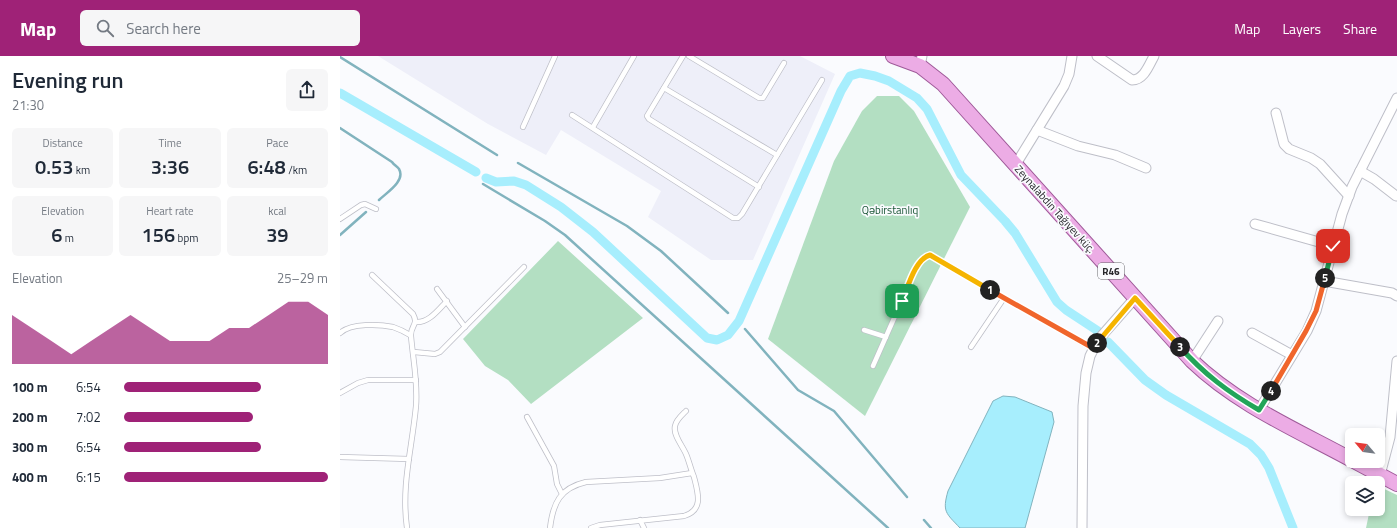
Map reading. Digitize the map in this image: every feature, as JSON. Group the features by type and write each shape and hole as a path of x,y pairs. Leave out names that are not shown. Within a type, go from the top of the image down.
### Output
{"main road":[{"name":"Zeynalabdin Tağıyev küç.","path":"893,56 921,61 1016,164 1192,361 1220,385 1259,410 1345,456"},
{"name":"Zeynalabdin Tağıyev küç.","path":"1367,468 1397,484"}],"street":[{"path":"1016,164 1064,86 1070,74 1072,56"},
{"path":"1097,56 1132,80 1136,80 1142,76 1154,56"},
{"path":"1259,410 1306,331 1316,311 1342,214 1360,171 1397,98"},
{"path":"1276,113 1284,144 1289,149 1311,158 1320,164 1349,196"},
{"path":"1037,130 1078,146 1102,150 1146,168"},
{"path":"1360,171 1374,179 1396,196"},
{"path":"1255,224 1333,246"},
{"path":"1324,281 1392,292 1397,296"},
{"path":"1082,528 1083,406 1086,373 1093,348 1098,340 1135,298"},
{"path":"1192,361 1218,321"},
{"path":"1252,333 1292,355"},
{"path":"1380,475 1390,437 1397,361"}],"lane":[{"path":"523,127 555,56"},
{"path":"592,127 634,56"},
{"path":"683,56 647,116 649,119 759,186"},
{"path":"689,56 759,98 763,98 784,63"},
{"path":"572,115 733,218 738,218 742,214 822,80"},
{"path":"664,88 777,155"},
{"path":"340,219 361,205 365,204 376,209"},
{"path":"873,366 918,264 924,257 930,255 1093,348"},
{"path":"414,352 435,354 440,352 524,267"},
{"path":"372,275 413,314 416,322 410,335 414,352 416,407 405,490 407,528"},
{"path":"437,288 466,326"},
{"path":"971,347 1004,298"},
{"path":"416,322 427,320 447,301"},
{"path":"340,333 350,326 384,326 395,328 410,335"},
{"path":"864,330 886,337"},
{"path":"340,393 358,383 368,380 416,380"},
{"path":"591,528 600,525 684,516 691,514 696,508 698,494 686,454 675,432 677,420 686,411"},
{"path":"527,417 554,466 557,484 562,494"},
{"path":"340,457 409,459"},
{"path":"550,528 552,512 562,494 575,485 586,482 660,478 692,473"},
{"path":"640,520 644,528"}],"shaded area":[{"path":"378,56 800,56 835,74 753,260 711,260 648,217 661,191 561,130 546,155 488,124"}],"green space":[{"name":"Qəbirstanlıq","path":"877,96 899,96 914,111 970,207 865,416 768,339 834,161 862,111"},
{"path":"558,241 643,318 531,404 508,380 485,366 463,339"},
{"path":"1385,489 1397,495 1397,528 1366,528 1369,516 1385,516"}],"water":[{"path":"1003,396 1015,397 1052,412 1054,422 1025,528 960,528 946,512 945,504 948,491 993,401"}],"waterway":[{"path":"340,57 497,155"},
{"path":"486,178 496,182 514,181 526,185 561,207 593,232 707,338 717,340 728,335 739,321 841,91 850,76 860,73 875,76 889,81 917,98 927,109 961,175 1015,233 1057,302 1066,310 1098,331"},
{"path":"340,93 476,172"},
{"path":"340,128 392,162 399,169 400,178 398,182 379,200"},
{"path":"518,163 627,226 661,251 728,313"},
{"path":"483,184 545,221 565,235 888,528"},
{"path":"340,235 366,212"},
{"path":"745,329 798,390 834,411 907,497"},
{"path":"1108,342 1145,380 1166,395 1250,444 1261,455 1269,468 1293,528"},
{"path":"924,520 931,528"}],"route":[{"path":"902,301 918,264 924,257 930,255 1093,348 1098,340 1135,298 1192,361 1232,394 1259,410 1306,331 1316,311 1333,246"}]}
